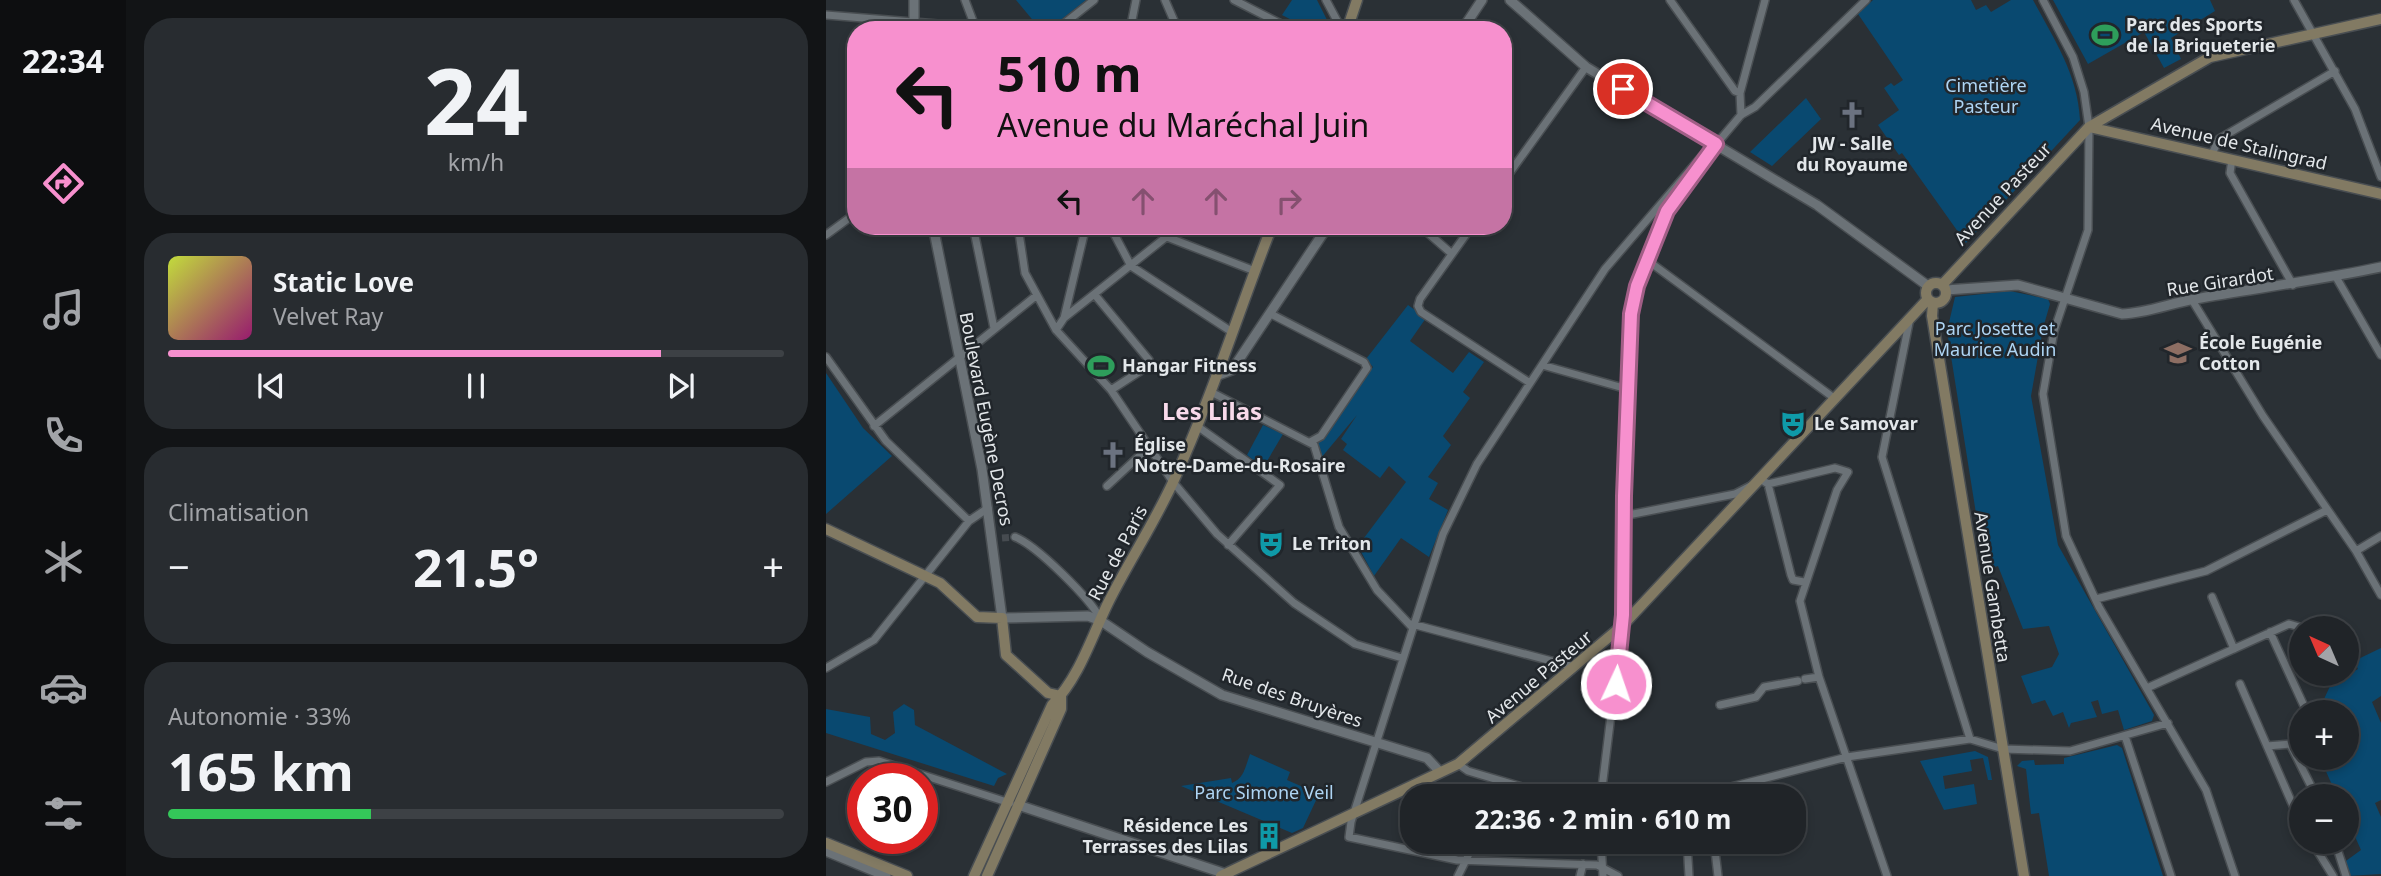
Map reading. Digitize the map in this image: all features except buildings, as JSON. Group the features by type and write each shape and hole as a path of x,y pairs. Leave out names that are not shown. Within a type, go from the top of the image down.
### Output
{"main road":[{"path":"1348,21 1357,0"},
{"name":"Avenue Pasteur","path":"1225,875 1458,764 1576,668 1622,626 1765,482 1834,398 1911,315 1930,301 1945,299 1945,287 2089,127 2210,57 2381,19"},
{"name":"Avenue de Stalingrad","path":"2089,127 2381,194"},
{"name":"Rue de Paris","path":"1013,804 1014,793 1052,705 1061,696 1173,482 1197,426 1269,235"},
{"path":"1928,286 1937,282 1945,287"},
{"name":"Avenue Gambetta","path":"1928,286 2024,876"},
{"path":"826,529 940,583 977,617 1002,618 1006,655 1048,692 1061,696"},
{"path":"974,876 1013,804"},
{"path":"987,876 1013,804"},
{"path":"826,843 907,876"}],"street":[{"path":"914,0 914,21"},
{"path":"965,0 972,21"},
{"path":"1067,21 1094,0"},
{"path":"1132,21 1136,0"},
{"path":"1165,0 1174,21"},
{"path":"1234,0 1275,21"},
{"path":"1326,0 1339,21"},
{"path":"1468,21 1482,0"},
{"path":"1510,0 1586,67 1817,205 1928,286"},
{"path":"1670,0 1735,91 1741,93"},
{"path":"1741,115 1741,93 1765,0"},
{"path":"1618,876 1583,864 1465,861 1349,837 1354,812 1378,743 1412,625 1447,523 1480,458 1605,269 1741,115 1755,107 1866,0"},
{"path":"2043,0 2073,57 2084,92 2089,127 2088,230 2066,296 2046,370 2044,416 2066,536 2096,598 2206,790 2235,876"},
{"path":"2294,0 2355,109 2381,177"},
{"path":"826,15 870,21"},
{"path":"1512,170 1586,67"},
{"path":"2213,154 2219,139 2335,71"},
{"path":"1602,784 1622,626 1623,516 1631,314 1647,260 1667,212 1716,144"},
{"path":"2376,163 2381,154"},
{"path":"2232,159 2230,173 2294,286"},
{"path":"1660,206 1665,205 1667,212"},
{"path":"826,235 847,220"},
{"name":"Boulevard Eugène Decros","path":"935,235 988,508 998,538 1002,618"},
{"path":"975,235 994,328"},
{"path":"1019,235 1025,273 1056,330 1111,390 1173,482 1228,545 1294,603 1355,644 1402,658"},
{"path":"1064,318 1084,235"},
{"path":"1114,235 1130,266 1232,332"},
{"path":"1056,330 1064,318 1169,235"},
{"path":"1216,376 1232,370 1322,235"},
{"path":"1430,235 1452,254"},
{"path":"1466,235 1420,299 1418,306 1421,312 1530,383"},
{"path":"1167,237 1255,271"},
{"path":"1647,260 1834,398"},
{"name":"Rue Girardot","path":"1945,287 2018,285 2066,296 2122,314 2192,300 2294,286 2381,267"},
{"path":"2336,277 2381,355"},
{"path":"874,426 1037,295"},
{"path":"1094,295 1149,360 1145,368 1111,390"},
{"path":"2192,300 2263,416 2356,551 2381,595"},
{"path":"1271,314 1364,362 1367,369 1321,436 1312,443"},
{"path":"1911,315 1882,457 1970,739"},
{"path":"826,358 874,426 969,521"},
{"path":"1542,365 1627,389"},
{"path":"1210,392 1312,443 1339,527 1377,590 1412,625 1576,668"},
{"path":"1197,426 1280,485 1228,545"},
{"path":"1107,486 1149,447"},
{"path":"1623,516 1735,494 1765,482 1835,468 1848,472 1836,490 1800,601 1819,677 1887,876"},
{"path":"1765,482 1791,575 1793,580 1804,582"},
{"path":"826,668 874,640 969,521 988,508"},
{"path":"2096,598 2206,571 2327,510"},
{"path":"2356,551 2381,536"},
{"path":"1015,537 1094,606 1101,621"},
{"path":"2212,597 2234,649"},
{"path":"1002,618 1088,617 1101,621"},
{"name":"Rue des Bruyères","path":"1101,621 1147,652 1222,695 1432,760 1440,772"},
{"path":"2147,688 2289,624"},
{"path":"2270,632 2301,700"},
{"path":"1720,705 1756,697 1763,687 1819,677"},
{"path":"2240,684 2289,796"},
{"path":"1749,784 1847,757 1970,739 2003,749 2070,751 2168,723"},
{"path":"2125,736 2171,876"},
{"path":"2267,746 2290,744 2310,784"},
{"path":"826,782 866,762 879,761 1225,875"},
{"path":"1458,764 1468,771 1512,784"},
{"path":"826,851 886,876"},
{"path":"1458,876 1469,854"},
{"path":"1602,854 1603,872"},
{"path":"1688,854 1689,876"},
{"path":"1715,854 1718,876"},
{"path":"2319,854 2333,876"},
{"path":"2339,854 2346,876"},
{"path":"1580,876 1583,864"}],"green space":[{"path":"1016,0 1086,0 1059,21 1034,21"},
{"path":"1292,0 1317,0 1328,21 1294,21 1282,15"},
{"name":"Cimetière Pasteur","path":"1873,0 1971,0 1976,10 1986,5 1991,12 2011,0 2033,0 2070,73 2080,120 1966,243 1902,153 1899,155 1878,125 1899,110 1884,88 1903,80 1858,14"},
{"name":"Parc des Sports de la Briqueterie","path":"2053,0 2210,0 2215,11 2171,38 2181,59 2164,68 2144,32 2088,64"},
{"path":"1806,98 1821,119 1772,166 1750,152"},
{"name":"Parc Josette et Maurice Audin","path":"2010,291 2048,299 2050,304 2031,396 2058,545 2154,715 2152,721 2124,730 2118,710 2102,714 2098,700 2091,702 2097,717 2071,723 2069,728 2063,712 2053,716 2045,700 2032,704 2021,676 2052,667 2059,654 2049,626 2023,629 1998,566 1985,570 1947,331 1955,297"},
{"path":"1408,305 1426,318 1410,341 1453,373 1469,352 1484,362 1463,392 1470,398 1443,436 1451,445 1428,477 1438,483 1429,499 1448,510 1429,557 1401,538 1374,576 1358,546 1406,482 1389,466 1380,478 1343,450 1347,444 1341,439 1357,415 1321,458 1316,445 1373,367 1366,359"},
{"path":"826,373 863,428 892,456 826,514"},
{"path":"1263,425 1283,434 1263,468 1247,455"},
{"path":"2381,648 2381,696 2372,702 2381,723 2381,800 2375,803 2381,817 2381,874 2347,876 2343,863 2361,850 2359,784 2332,784 2325,770 2359,770 2359,700 2324,700 2330,686 2359,686 2359,659"},
{"path":"904,704 914,710 915,725 1007,774 998,778 994,786 938,768 938,763 921,763 826,733 826,709 870,717 871,734 885,740 895,733 893,712"},
{"path":"2117,745 2122,748 2163,876 2049,876 2039,813 2031,814 2026,769 2017,766 2022,761 2034,760 2035,765 2064,764 2064,758"},
{"path":"1975,751 1988,757 1992,780 1988,780 1983,758 1970,760 1972,771 1943,776 1945,789 1974,784 1977,804 1944,810 1920,761"},
{"name":"Parc Simone Veil","path":"1250,754 1290,772 1287,780 1319,794 1303,828 1292,833 1181,786 1231,778 1232,783 1242,775"}],"tunnel":[{"path":"1002,538 1015,537"}],"place":[{"name":"Parc des Sports de la Briqueterie","path":"2105,35"},
{"name":"JW - Salle du Royaume","path":"1852,115"},
{"name":"École Eugénie Cotton","path":"2178,353"},
{"name":"Hangar Fitness","path":"1101,366"},
{"name":"Le Samovar","path":"1793,424"},
{"name":"Église Notre-Dame-du-Rosaire","path":"1113,455"},
{"name":"Le Triton","path":"1271,544"},
{"name":"Résidence Les Terrasses des Lilas","path":"1269,836"}],"district":[{"name":"Les Lilas","path":"1212,412"}],"route":[{"path":"1616,684 1618,642 1623,615 1621,608 1631,314 1637,286 1667,211 1716,144 1623,89"}]}
